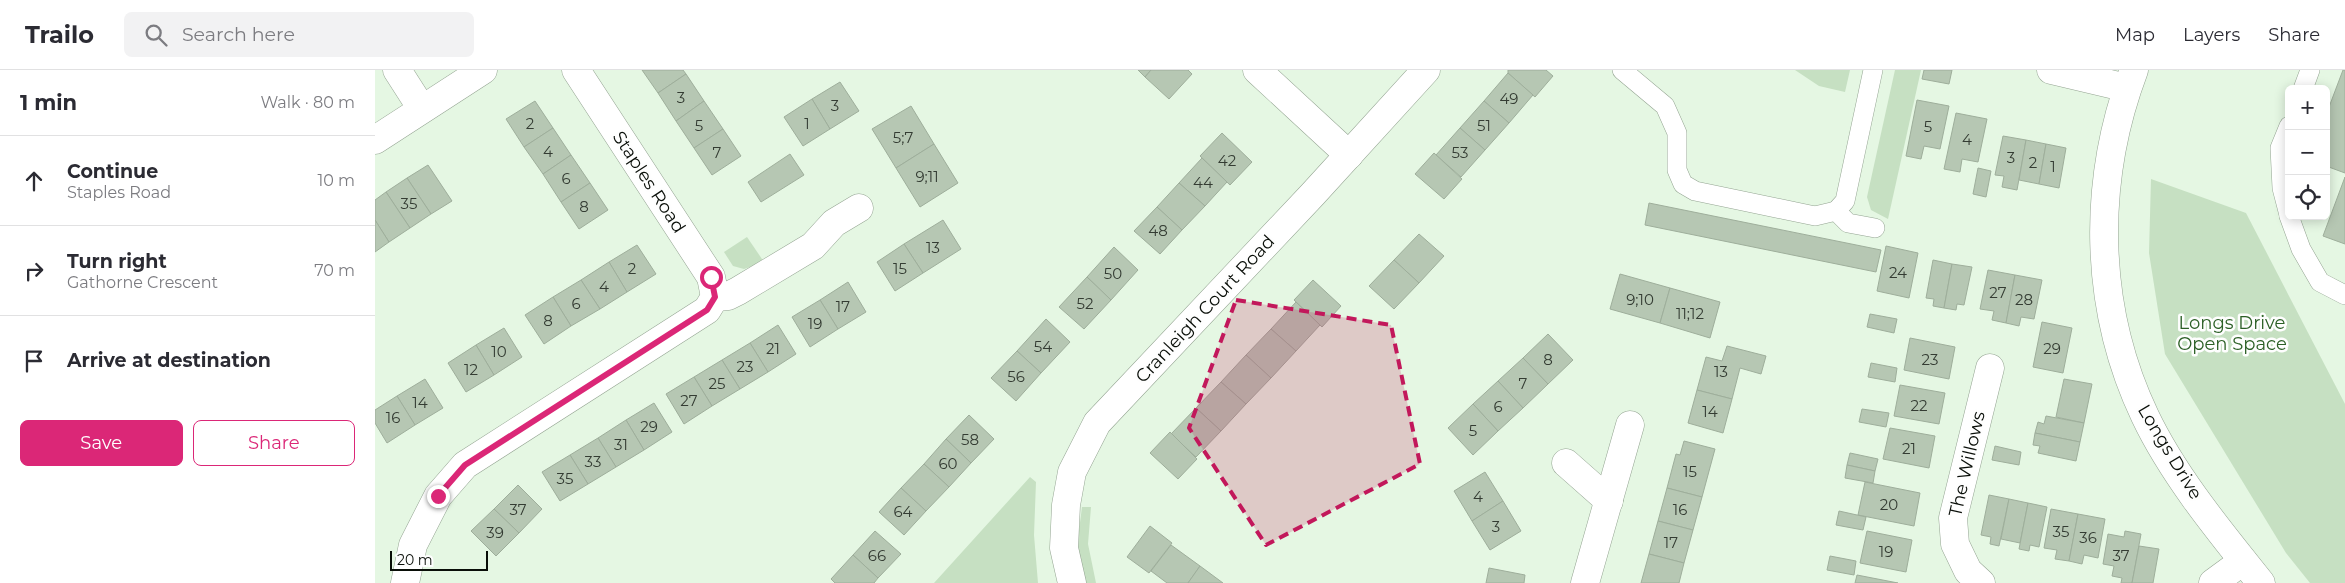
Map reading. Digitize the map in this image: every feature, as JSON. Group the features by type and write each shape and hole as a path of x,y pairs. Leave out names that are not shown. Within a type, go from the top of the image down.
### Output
{"street":[{"path":"397,70 422,109"},
{"path":"375,140 483,70"},
{"name":"Staples Road","path":"576,70 711,277 715,297"},
{"path":"1257,70 1349,155"},
{"name":"Cranleigh Court Road","path":"1072,583 1063,548 1066,505 1073,472 1097,423 1349,155 1426,70"},
{"path":"2051,70 2131,79"},
{"name":"Longs Drive","path":"2131,79 2106,174 2102,236 2107,290 2121,356 2145,416 2182,478 2261,583"},
{"path":"405,583 413,546 438,496 465,465 707,310 715,297 728,296 739,291 813,246 834,223 859,208"},
{"name":"The Willows","path":"1981,583 1968,570 1955,544 1953,518 1989,368"},
{"path":"1585,583 1630,425"},
{"path":"1566,463 1609,501"},
{"path":"2213,583 2243,561"}],"lane":[{"path":"1622,70 1665,106 1677,133 1677,170 1683,184 1695,191 1815,216 1836,211 1845,201 1873,70"},
{"path":"2304,85 2310,70"},
{"path":"2285,200 2282,188 2280,148 2287,130"},
{"path":"1836,211 1848,222 1875,228"},
{"path":"2291,220 2301,249 2320,282 2345,295"}],"highlighted area":[{"path":"1236,300 1391,325 1420,464 1266,545 1189,428"}],"green space":[{"path":"1795,70 1850,70 1845,92 1819,86"},
{"path":"1895,70 1921,70 1888,219 1871,210 1867,197"},
{"name":"Longs Drive Open Space","path":"2151,179 2246,213 2345,404 2345,583 2310,583 2286,553 2165,354 2149,253"},
{"path":"747,237 764,262 744,269 733,266 724,252"},
{"path":"1030,477 1036,482 1034,535 1038,583 934,583"},
{"path":"1082,507 1091,507 1088,544 1096,583 1085,583 1077,546"}],"building":[{"path":"642,70 683,70 686,74 658,93"},
{"path":"1138,70 1151,70 1145,77"},
{"path":"1151,70 1188,70 1192,74 1169,99 1145,77"},
{"path":"1508,70 1546,70 1553,76 1535,97 1508,73"},
{"path":"1924,70 1952,70 1949,84 1922,79"},
{"path":"2343,70 2345,70 2345,173 2330,167 2330,104"},
{"path":"1508,73 1533,95 1509,123 1484,101"},
{"path":"686,74 704,101 676,121 658,93"},
{"path":"840,82 859,111 830,129 812,99"},
{"path":"812,99 830,129 803,146 784,117"},
{"path":"1917,100 1949,106 1940,149 1924,146 1921,159 1906,156"},
{"path":"535,101 553,128 524,147 506,119"},
{"path":"704,101 723,129 694,148 676,121"},
{"path":"1484,101 1509,123 1485,150 1460,128"},
{"path":"911,106 934,144 896,168 872,129"},
{"path":"1956,113 1987,119 1978,162 1962,159 1960,172 1944,169"},
{"path":"553,128 571,155 543,174 524,147"},
{"path":"1460,128 1485,150 1461,177 1436,155"},
{"path":"723,129 741,156 712,175 694,148"},
{"path":"1222,133 1252,162 1230,185 1200,156"},
{"path":"2003,136 2026,140 2017,190 2002,187 2004,176 1995,175"},
{"path":"2026,140 2046,144 2039,184 2019,180"},
{"path":"934,144 958,183 920,207 896,168"},
{"path":"2046,144 2066,148 2059,188 2039,184"},
{"path":"1434,153 1462,179 1444,199 1415,174"},
{"path":"790,154 804,175 761,202 748,182"},
{"path":"571,155 590,183 561,202 543,174"},
{"path":"1202,158 1227,182 1205,206 1179,183"},
{"path":"428,165 452,201 431,214 407,178"},
{"path":"1978,168 1991,171 1986,197 1973,194"},
{"path":"2345,177 2345,244 2323,236"},
{"path":"407,178 431,214 410,228 386,192"},
{"path":"590,183 608,210 579,229 561,202"},
{"path":"1179,183 1205,206 1182,230 1157,207"},
{"path":"386,192 410,228 389,242 375,220 375,200"},
{"path":"1649,203 1881,250 1876,272 1645,225"},
{"path":"1157,207 1182,230 1160,254 1134,231"},
{"path":"375,220 389,242 375,252"},
{"path":"943,220 961,249 923,273 904,244"},
{"path":"1419,234 1444,256 1419,283 1394,260"},
{"path":"904,244 923,273 895,291 877,262"},
{"path":"637,245 656,274 627,292 609,262"},
{"path":"1886,246 1918,253 1909,298 1877,291"},
{"path":"1114,247 1138,270 1111,300 1087,277"},
{"path":"1394,260 1419,283 1394,309 1369,286"},
{"path":"1933,260 1952,264 1944,308 1933,306 1934,299 1926,298"},
{"path":"609,262 627,292 600,309 581,280"},
{"path":"1952,264 1972,267 1964,305 1957,304 1956,310 1944,308"},
{"path":"1988,270 2015,275 2006,323 1992,320 1994,311 1980,309"},
{"path":"1620,274 1670,288 1660,323 1610,309"},
{"path":"2015,275 2042,280 2034,319 2021,317 2019,326 2006,323"},
{"path":"1087,277 1111,300 1084,329 1059,307"},
{"path":"581,280 600,309 571,326 553,297"},
{"path":"1313,280 1341,306 1322,327 1294,300"},
{"path":"848,282 866,312 838,329 820,300"},
{"path":"1670,288 1720,302 1710,338 1660,323"},
{"path":"553,297 571,326 544,344 525,315"},
{"path":"820,300 838,329 810,347 792,317"},
{"path":"1296,302 1320,325 1296,351 1271,329"},
{"path":"1870,314 1897,319 1894,333 1867,327"},
{"path":"1046,319 1070,342 1041,373 1017,351"},
{"path":"2042,322 2072,328 2063,373 2033,367"},
{"path":"778,325 796,354 768,372 750,343"},
{"path":"504,328 522,357 494,375 476,345"},
{"path":"1271,329 1296,351 1271,378 1246,355"},
{"path":"1548,334 1573,360 1548,384 1523,358"},
{"path":"1910,338 1955,347 1949,379 1904,370"},
{"path":"750,343 768,372 740,389 722,360"},
{"path":"476,345 494,375 466,392 448,363"},
{"path":"1727,346 1766,356 1761,374 1740,368 1732,399 1697,390 1706,357 1722,361"},
{"path":"1017,351 1041,373 1016,401 991,378"},
{"path":"1246,355 1271,378 1246,404 1221,382"},
{"path":"1523,358 1548,384 1523,408 1498,381"},
{"path":"722,360 740,389 712,406 694,377"},
{"path":"1871,363 1897,368 1895,382 1868,377"},
{"path":"694,377 712,406 684,424 666,394"},
{"path":"425,379 443,408 415,425 397,396"},
{"path":"2064,379 2092,384 2084,423 2056,417"},
{"path":"1498,381 1523,408 1498,431 1473,404"},
{"path":"1221,382 1246,404 1221,431 1196,408"},
{"path":"1900,385 1945,393 1939,424 1894,416"},
{"path":"1697,390 1732,399 1723,433 1688,423"},
{"path":"397,396 415,425 387,443 375,423 375,410"},
{"path":"654,403 672,432 644,450 626,420"},
{"path":"1473,404 1498,431 1473,455 1448,428"},
{"path":"1196,408 1221,431 1196,457 1171,434"},
{"path":"1862,409 1889,413 1886,427 1859,422"},
{"path":"969,415 994,439 971,463 946,439"},
{"path":"2046,416 2084,423 2080,442 2035,433 2038,422 2044,424"},
{"path":"626,420 644,450 616,467 598,438"},
{"path":"1890,428 1935,436 1929,468 1883,459"},
{"path":"1170,432 1197,459 1178,479 1150,453"},
{"path":"2035,433 2080,442 2076,461 2038,453 2040,446 2033,445"},
{"path":"598,438 616,467 588,484 570,455"},
{"path":"946,439 971,463 949,487 924,464"},
{"path":"1684,441 1715,449 1702,497 1667,488 1676,454 1680,455"},
{"path":"1995,446 2021,452 2019,465 1992,460"},
{"path":"1850,453 1878,459 1875,471 1847,465"},
{"path":"570,455 588,484 560,501 542,472"},
{"path":"924,464 949,487 926,511 901,488"},
{"path":"1847,465 1875,471 1873,483 1845,478"},
{"path":"1485,472 1503,501 1472,521 1454,491"},
{"path":"1865,482 1920,493 1914,526 1858,515"},
{"path":"518,485 542,509 519,533 494,509"},
{"path":"901,488 926,511 904,535 879,512"},
{"path":"1667,488 1702,497 1693,530 1658,521"},
{"path":"1989,495 2009,499 1999,546 1990,544 1991,537 1981,535"},
{"path":"2009,499 2028,503 2020,543 2001,539"},
{"path":"1503,501 1521,531 1490,550 1472,521"},
{"path":"2028,503 2047,507 2039,547 2030,545 2029,551 2019,549"},
{"path":"494,509 519,533 496,556 471,531"},
{"path":"2051,509 2078,514 2069,561 2055,559 2057,550 2044,548"},
{"path":"1839,511 1866,517 1863,530 1836,525"},
{"path":"2078,514 2105,519 2098,558 2084,555 2082,564 2069,561"},
{"path":"1658,521 1693,530 1684,563 1649,554"},
{"path":"1150,526 1172,543 1149,573 1127,557"},
{"path":"875,531 901,554 878,578 853,555"},
{"path":"1867,531 1912,540 1906,572 1860,563"},
{"path":"2125,531 2141,534 2132,583 2121,583 2122,578 2112,576 2114,566 2103,564 2108,534 2124,537"},
{"path":"1171,545 1200,566 1188,583 1167,583 1151,571"},
{"path":"2139,546 2159,549 2153,583 2132,583"},
{"path":"1649,554 1684,563 1679,583 1641,583"},
{"path":"853,555 878,578 874,583 835,583 831,579"},
{"path":"1830,556 1856,561 1854,575 1827,570"},
{"path":"1200,566 1223,583 1188,583"},
{"path":"1489,568 1525,575 1524,583 1486,583"},
{"path":"1857,575 1898,583 1855,583"}],"route":[{"path":"438,496 465,465 707,310 715,297 711,277"}]}
